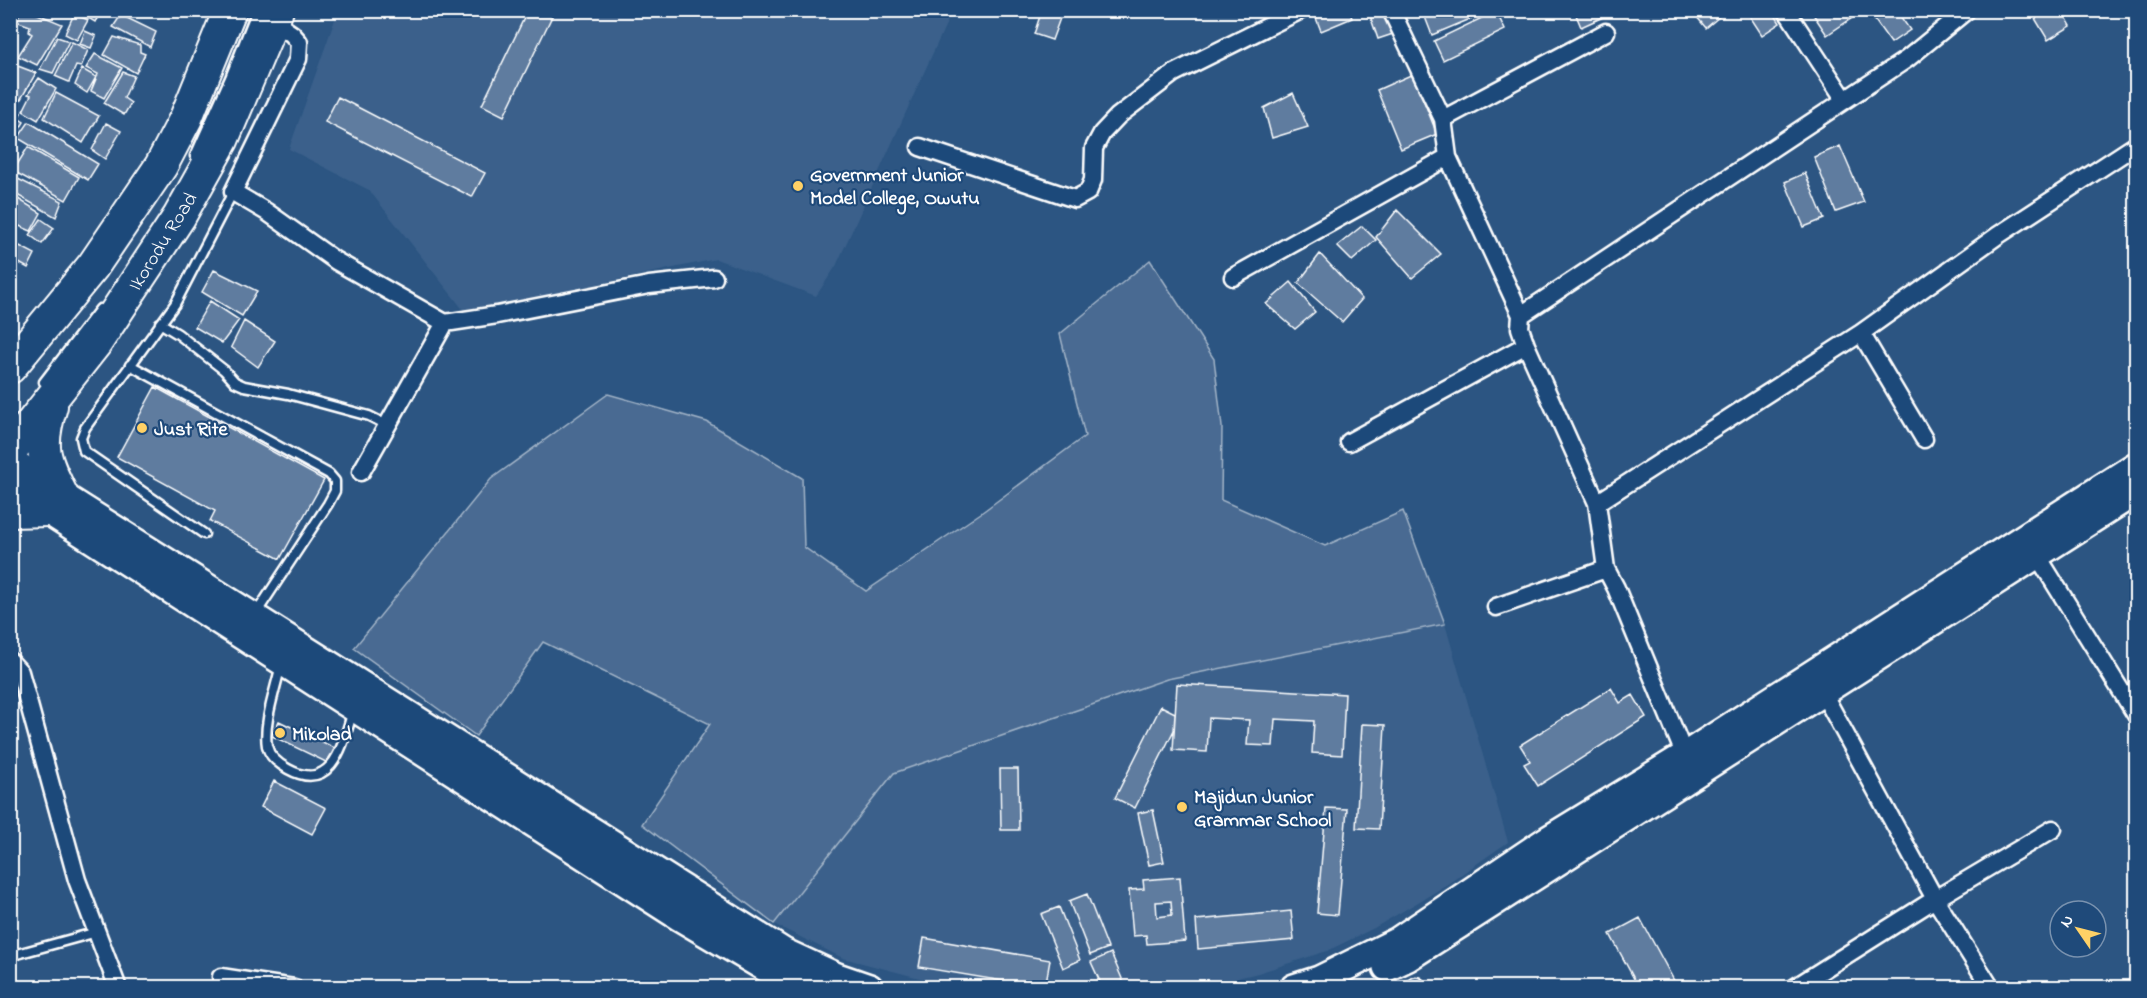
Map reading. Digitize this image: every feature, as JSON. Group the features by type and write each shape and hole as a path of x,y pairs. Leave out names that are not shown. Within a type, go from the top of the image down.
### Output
{"highway":[{"name":"Ikorodu Road","path":"10,367 93,266 161,166 176,126 206,70 230,10"},
{"name":"Ikorodu Road","path":"10,451 46,394 97,341 179,218 222,140 272,13"},
{"path":"10,511 55,503 43,455 46,394"}],"main road":[{"path":"10,460 55,503 282,661 680,917 800,987"},
{"path":"1342,987 1408,957 1685,756 2136,466"},
{"path":"10,486 55,503 254,618 783,952 837,978 869,987"},
{"path":"1294,987 1319,980 1398,941 1823,693 2136,491"}],"street":[{"path":"920,147 1075,199 1088,192 1093,180 1094,148 1102,133 1142,96 1174,73 1301,10"},
{"path":"1391,10 1443,119 1448,157 1521,315 1520,328 1526,345 1597,503 1606,569 1616,588 1685,756"},
{"path":"1785,10 1845,100"},
{"path":"1521,315 1907,59 1967,10"},
{"path":"272,13 299,42 298,59 233,192 267,212 336,261 445,323 649,285 714,279"},
{"path":"1443,119 1606,32"},
{"path":"1597,503 1860,333 1997,236 2136,145"},
{"path":"1233,277 1448,157"},
{"path":"361,472 445,323"},
{"path":"1860,333 1924,439"},
{"path":"1348,442 1526,345"},
{"path":"2037,555 2136,715"},
{"path":"1496,607 1606,569"},
{"path":"10,661 20,672 77,880 118,987"},
{"path":"1823,693 1935,899 1991,987"},
{"path":"1794,987 2053,829"},
{"path":"221,977 294,987"}],"lane":[{"path":"189,168 221,98 272,13"},
{"path":"204,534 84,451 81,438 85,428 175,304 233,192"},
{"path":"46,394 106,301"},
{"path":"160,323 178,334 235,382 244,386 288,393 369,416 387,425"},
{"path":"130,365 329,474 335,481 335,491 328,504 254,618"},
{"path":"282,661 266,735 268,750 276,762 290,771 307,777 322,774 334,763 354,707"},
{"path":"10,956 97,932"}],"shaded area":[{"path":"338,11 952,11 836,266 816,296 716,259 465,312 369,190 289,149"},
{"path":"1150,260 1214,359 1222,427 1221,500 1325,546 1403,511 1445,624 1167,679 894,773 774,924 642,824 710,724 543,642 476,736 354,648 491,479 608,394 707,422 802,478 804,547 866,591 981,513 1085,436 1060,334"},
{"name":"Majidun Junior Grammar School","path":"1445,624 1508,842 1442,888 1374,928 1327,951 1258,973 1200,987 954,987 843,958 774,924 894,773 1167,679"}],"building":[{"path":"21,10 28,10 62,24 37,65 18,56 32,34 29,32 30,26 16,21"},
{"path":"75,10 102,10 95,22"},
{"path":"528,10 555,10 504,116 482,105"},
{"path":"1042,10 1063,10 1052,40 1034,34"},
{"path":"1258,10 1281,10 1282,12 1262,20"},
{"path":"1335,10 1349,10 1352,18 1321,31 1316,18"},
{"path":"1368,10 1389,10 1396,33 1378,39"},
{"path":"1440,10 1492,10 1432,35 1425,17"},
{"path":"1574,10 1600,10 1603,17 1581,27"},
{"path":"1691,10 1727,10 1706,28"},
{"path":"1748,10 1772,10 1780,23 1762,35 1747,12"},
{"path":"1812,10 1864,10 1827,35"},
{"path":"1877,10 1896,10 1910,30 1891,43 1871,15"},
{"path":"2030,10 2062,10 2071,26 2048,40"},
{"path":"1496,11 1505,30 1443,60 1434,41"},
{"path":"74,14 88,20 77,40 65,34"},
{"path":"121,15 156,32 150,47 113,27"},
{"path":"85,31 96,36 91,48 80,44"},
{"path":"57,37 69,41 53,73 40,69"},
{"path":"114,37 140,45 140,52 145,54 136,73 104,55"},
{"path":"72,42 88,50 81,67 76,66 69,82 55,76"},
{"path":"95,54 122,68 104,98 91,91 98,74 86,68"},
{"path":"10,63 36,73 18,104 10,101"},
{"path":"82,69 96,77 87,93 75,85"},
{"path":"123,72 134,76 124,98 131,103 124,115 104,103"},
{"path":"1413,74 1437,134 1401,149 1377,90"},
{"path":"39,78 56,89 38,120 23,111 31,95 28,94"},
{"path":"56,93 99,116 83,143 44,118"},
{"path":"1293,93 1308,127 1272,138 1264,108"},
{"path":"338,97 485,173 472,197 325,122"},
{"path":"11,107 21,113 18,118 24,122 13,140 10,138"},
{"path":"29,122 98,164 88,180 18,138"},
{"path":"106,123 121,131 105,159 92,150"},
{"path":"1840,146 1864,202 1836,212 1814,157"},
{"path":"28,147 79,177 66,200 13,171"},
{"path":"1805,173 1824,219 1804,227 1785,182"},
{"path":"10,175 62,201 56,217 10,191"},
{"path":"10,194 41,213 31,231 10,222"},
{"path":"1397,210 1441,254 1412,278 1376,237"},
{"path":"41,219 54,228 42,244 30,235"},
{"path":"1362,226 1376,240 1352,261 1337,246"},
{"path":"10,241 35,254 28,268 10,258"},
{"path":"1320,254 1362,299 1342,322 1298,283"},
{"path":"214,270 257,291 242,316 202,292"},
{"path":"1291,282 1315,312 1295,329 1266,304"},
{"path":"10,284 18,288 10,311"},
{"path":"210,301 239,320 222,343 195,327"},
{"path":"244,321 275,341 258,367 231,347"},
{"path":"155,387 324,480 280,559 210,521 215,511 117,457"},
{"path":"1177,684 1345,694 1342,755 1312,753 1314,721 1275,719 1273,746 1247,745 1249,720 1209,718 1207,752 1173,750"},
{"path":"1611,688 1620,703 1633,695 1646,717 1538,786 1524,764 1530,761 1520,745"},
{"path":"1161,706 1175,713 1174,730 1135,808 1115,798"},
{"path":"279,721 335,748 328,763 272,736"},
{"path":"1362,724 1385,725 1379,829 1356,828"},
{"path":"1000,769 1018,769 1019,830 1001,830"},
{"path":"274,781 326,808 312,834 261,807"},
{"path":"1326,808 1347,809 1338,915 1317,913"},
{"path":"1153,810 1164,862 1149,865 1138,813"},
{"path":"1180,877 1185,941 1147,944 1146,935 1133,936 1129,890 1144,889 1143,880","holes":["1171,901 1172,915 1157,917 1156,902"]},
{"path":"1087,894 1108,948 1090,955 1069,901"},
{"path":"1059,907 1080,960 1063,968 1041,914"},
{"path":"1291,911 1294,940 1198,949 1196,920"},
{"path":"1640,918 1678,988 1639,988 1610,934"},
{"path":"924,938 1050,960 1045,988 919,967"},
{"path":"1111,953 1126,988 1103,988 1091,962"}],"place":[{"name":"Government Junior Model College, Owutu","path":"798,186"},
{"name":"Just Rite","path":"142,428"},
{"name":"Mikolad","path":"280,733"},
{"name":"Majidun Junior Grammar School","path":"1182,807"}]}
